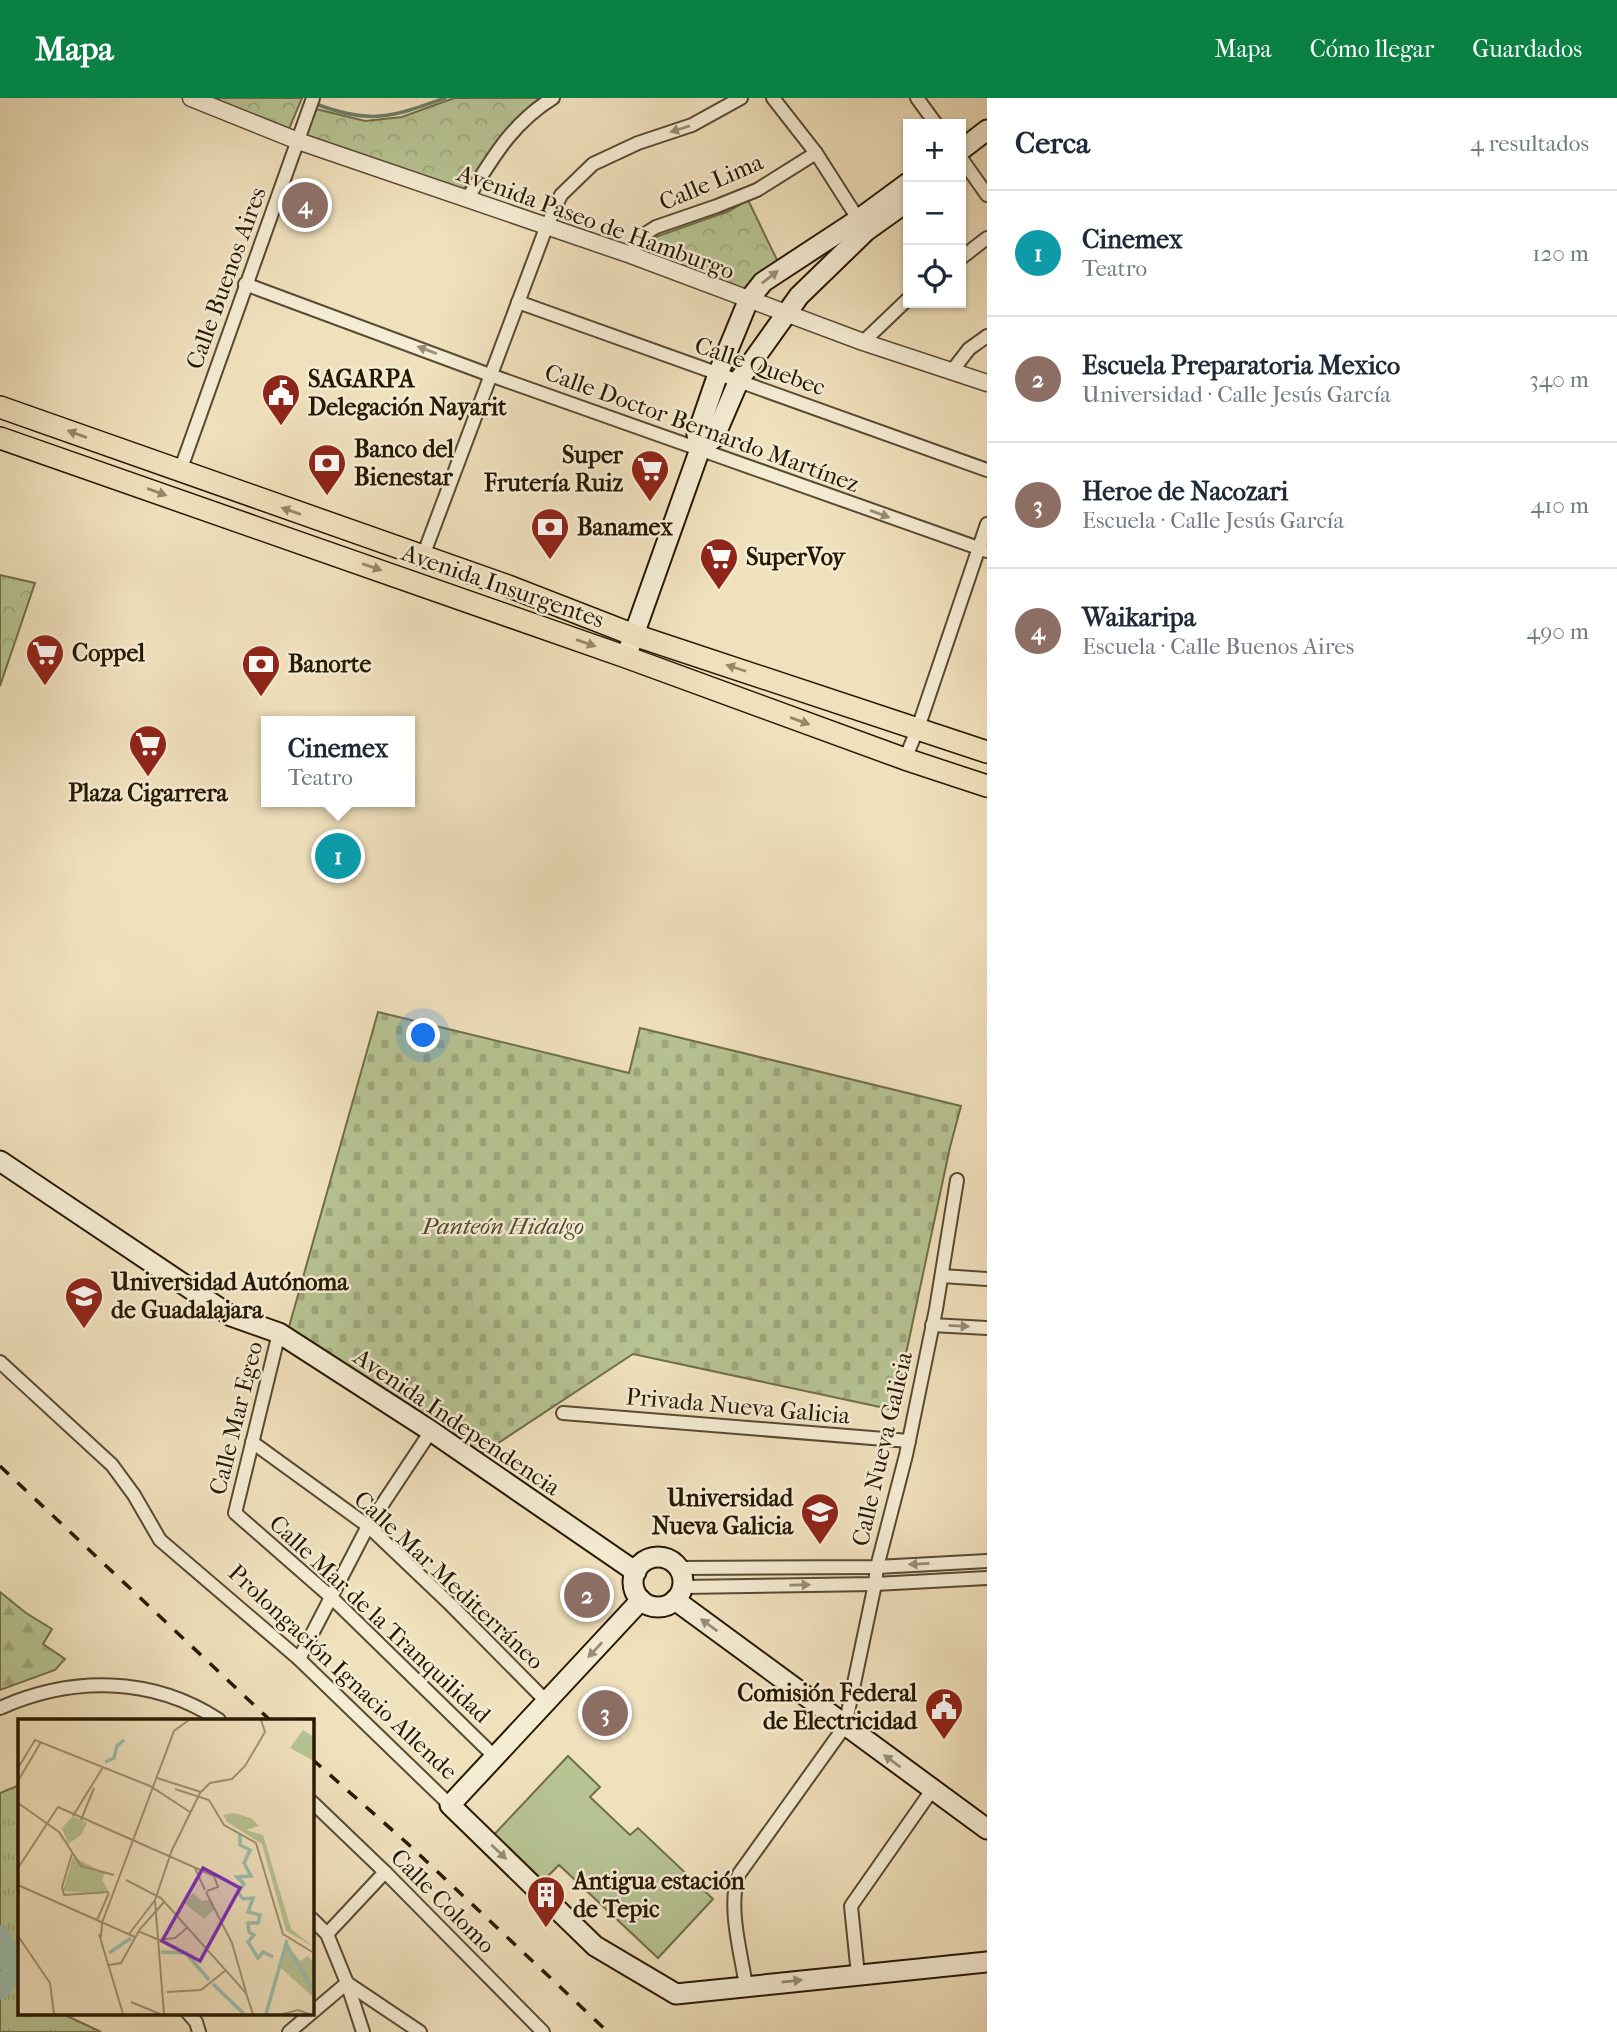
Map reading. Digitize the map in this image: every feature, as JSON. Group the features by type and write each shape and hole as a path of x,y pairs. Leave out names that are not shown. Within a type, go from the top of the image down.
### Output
{"highway":[{"name":"Avenida Insurgentes","path":"0,407 508,586 634,635 987,752"},
{"path":"40,450 49,424"},
{"name":"Avenida Insurgentes","path":"0,438 987,786"},
{"path":"84,466 94,458 101,458 167,475 180,471"},
{"path":"320,550 328,524"},
{"path":"320,550 329,543 344,541 448,576 463,571"}],"main road":[{"path":"966,146 987,130"},
{"path":"626,657 700,449 713,438 739,380 785,313 862,225 903,188"},
{"path":"700,449 697,435 718,374 748,301 763,282 903,204"},
{"name":"Avenida Independencia","path":"0,1161 231,1316 279,1333 430,1431 636,1572"},
{"path":"679,1585 669,1605 654,1607 641,1600 634,1587 639,1566 652,1558 667,1559 679,1585 845,1726 987,1829"},
{"path":"450,1805 641,1600"},
{"name":"Prolongación Ignacio Allende","path":"450,1805 595,1946 676,1994 746,1986"},
{"path":"746,1986 987,1962"}],"street":[{"name":"Avenida Paseo de Hamburgo","path":"191,98 298,141 631,255 748,301 987,383"},
{"name":"Calle Buenos Aires","path":"180,471 313,98"},
{"path":"467,200 499,147 518,124 553,98"},
{"path":"423,556 546,228 561,195 593,164 638,142 692,125 741,98"},
{"path":"772,98 816,153 862,225"},
{"path":"917,98 932,119"},
{"name":"Calle Lima","path":"631,255 640,237 656,227 757,190 816,153"},
{"path":"966,165 987,195"},
{"path":"966,254 987,238"},
{"name":"Calle Doctor Bernardo Martínez","path":"246,284 490,375 983,550"},
{"name":"Calle Quebec","path":"518,302 987,470"},
{"path":"863,342 903,304"},
{"path":"953,371 969,349 987,336"},
{"path":"905,759 983,550 987,524"},
{"name":"Calle Nueva Galicia","path":"845,1726 876,1584 877,1567 909,1441 942,1276 957,1180"},
{"path":"942,1276 987,1279"},
{"path":"932,1325 987,1328"},
{"name":"Calle Mar Egeo","path":"235,1513 279,1333"},
{"name":"Prolongación Ignacio Allende","path":"0,1362 112,1465 160,1540 299,1659 450,1805"},
{"name":"Privada Nueva Galicia","path":"563,1413 909,1441"},
{"path":"299,1659 368,1526 430,1431"},
{"name":"Calle Mar Mediterráneo","path":"252,1442 368,1526 547,1702"},
{"name":"Calle Mar de la Tranquilidad","path":"235,1513 331,1597 495,1757"},
{"path":"679,1585 877,1567 987,1561"},
{"path":"679,1585 876,1584 987,1578"},
{"path":"0,1708 24,1697 53,1689 104,1685 144,1690 185,1701 217,1719"},
{"path":"746,1986 734,1910 739,1874 845,1726"},
{"path":"858,1975 851,1906 932,1790"},
{"name":"Calle Colomo","path":"313,1803 543,2032"},
{"path":"327,1934 384,1872"},
{"path":"313,1920 327,1934 363,2032"},
{"path":"313,2012 347,1983"},
{"path":"347,1983 421,2032"},
{"path":"189,2014 196,2022 199,2032"},
{"path":"289,2032 310,2014"}],"green space":[{"path":"211,98 302,98 289,129"},
{"path":"454,98 539,98 493,147 461,193 304,138 316,109 365,121 402,117"},
{"path":"748,200 778,262 744,294 640,254 644,241 729,211"},
{"path":"0,575 35,583 0,686"},
{"name":"Panteón Hidalgo","path":"378,1012 629,1073 640,1028 961,1106 894,1410 633,1354 480,1455 287,1334"},
{"path":"0,1592 52,1629 43,1644 65,1659 55,1670 0,1690"},
{"path":"568,1756 600,1787 590,1797 630,1835 638,1828 713,1899 658,1958 559,1865 537,1887 488,1841"},
{"path":"18,1785 18,2014 63,2014 101,2032 0,2032 0,1793"}],"waterway":[{"path":"316,104 352,115 381,116 445,98"},
{"path":"0,1936 6,1948 12,1974 0,1989"}],"railway":[{"path":"0,1466 269,1719"},
{"path":"313,1760 408,1844 608,2032"}],"place":[{"name":"Waikaripa","path":"305,205"},
{"name":"SAGARPA Delegación Nayarit","path":"281,427"},
{"name":"Banco del Bienestar","path":"327,497"},
{"name":"Super Frutería Ruiz","path":"650,503"},
{"name":"Banamex","path":"550,561"},
{"name":"SuperVoy","path":"719,591"},
{"name":"Coppel","path":"45,687"},
{"name":"Banorte","path":"261,698"},
{"name":"Plaza Cigarrera","path":"148,778"},
{"name":"Cinemex","path":"338,856"},
{"name":"Universidad Autónoma de Guadalajara","path":"84,1330"},
{"name":"Universidad Nueva Galicia","path":"820,1546"},
{"name":"Escuela Preparatoria Mexico","path":"587,1595"},
{"name":"Heroe de Nacozari","path":"605,1713"},
{"name":"Comisión Federal de Electricidad","path":"944,1741"},
{"name":"Antigua estación de Tepic","path":"546,1929"}]}
